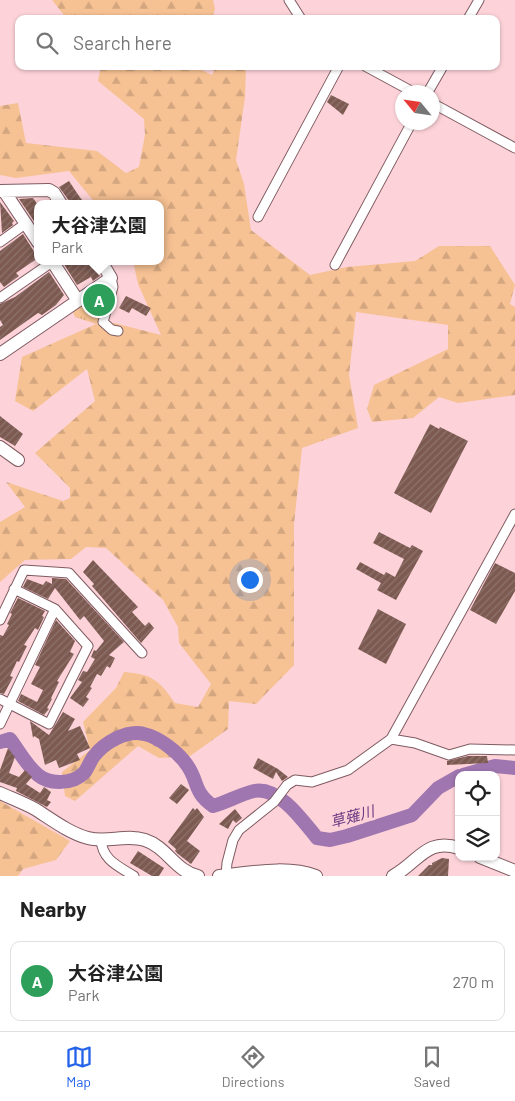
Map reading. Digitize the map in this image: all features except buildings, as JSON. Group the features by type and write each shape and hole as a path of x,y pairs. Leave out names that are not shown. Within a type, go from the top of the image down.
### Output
{"street":[{"path":"290,0 299,15"},
{"path":"470,15 479,0"},
{"path":"258,217 337,70"},
{"path":"372,70 400,85"},
{"path":"432,85 441,70"},
{"path":"440,107 515,148"},
{"path":"334,265 408,130"},
{"path":"2,191 49,190 58,200"},
{"path":"2,191 34,236"},
{"path":"0,242 25,224"},
{"path":"0,298 48,265"},
{"path":"54,265 78,301"},
{"path":"103,265 111,278 113,287 103,322 112,330 118,331"},
{"path":"0,354 111,278"},
{"path":"0,447 18,460"},
{"path":"316,876 303,871 288,871 222,876 233,840 239,830 274,802 287,785 296,780 312,782 348,770 391,739 515,514"},
{"path":"0,620 24,570 69,573 142,653"},
{"path":"0,699 49,724 88,646 55,609 14,589"},
{"path":"0,724 55,609"},
{"path":"391,739 414,743 449,755 470,749 515,750"},
{"path":"0,792 32,807 81,836 101,839 124,837 146,840 162,848 176,865 190,874 198,876"},
{"path":"101,839 103,853 134,876"},
{"path":"393,876 404,870 429,848 440,845 455,847"},
{"path":"489,861 513,872"}],"green space":[{"path":"52,0 213,0 215,9 213,15 64,15"},
{"path":"100,70 202,70 212,75 214,70 246,70 245,97 236,160 244,184 251,230 310,275 347,267 415,261 439,246 490,246 515,285 510,304 515,307 515,395 458,403 439,397 413,418 372,422 367,409 374,385 448,349 448,325 356,312 349,375 358,428 302,448 294,524 294,665 256,704 229,701 228,729 190,756 159,758 138,746 75,801 65,796 62,772 90,750 83,722 116,688 124,672 142,674 154,680 175,703 198,707 211,684 179,643 178,627 163,600 106,548 86,547 71,559 25,560 0,582 0,522 25,507 6,482 63,501 70,498 70,488 35,453 95,401 87,369 33,411 15,401 22,357 96,324 114,323 161,335 138,284 134,265 164,265 164,200 93,200 69,171 16,178 0,175 0,106 18,103 26,143 97,151 126,173 139,167 145,135 144,119 98,81"},
{"path":"110,287 101,320 96,324 75,317 73,312"},
{"path":"0,801 70,841 56,860 23,869 18,876 0,876"}],"waterway":[{"name":"草薙川","path":"0,742 10,739 38,775 55,782 61,782 79,777 84,773 98,751 116,738 123,735 144,734 156,738 183,760 191,771 202,796 213,806 249,792 263,791 272,794 290,806 317,838 330,840 412,815 438,788 455,778"},
{"name":"草薙川","path":"477,771 495,766 515,768"}],"place":[{"name":"大谷津公園","path":"99,300"}]}
